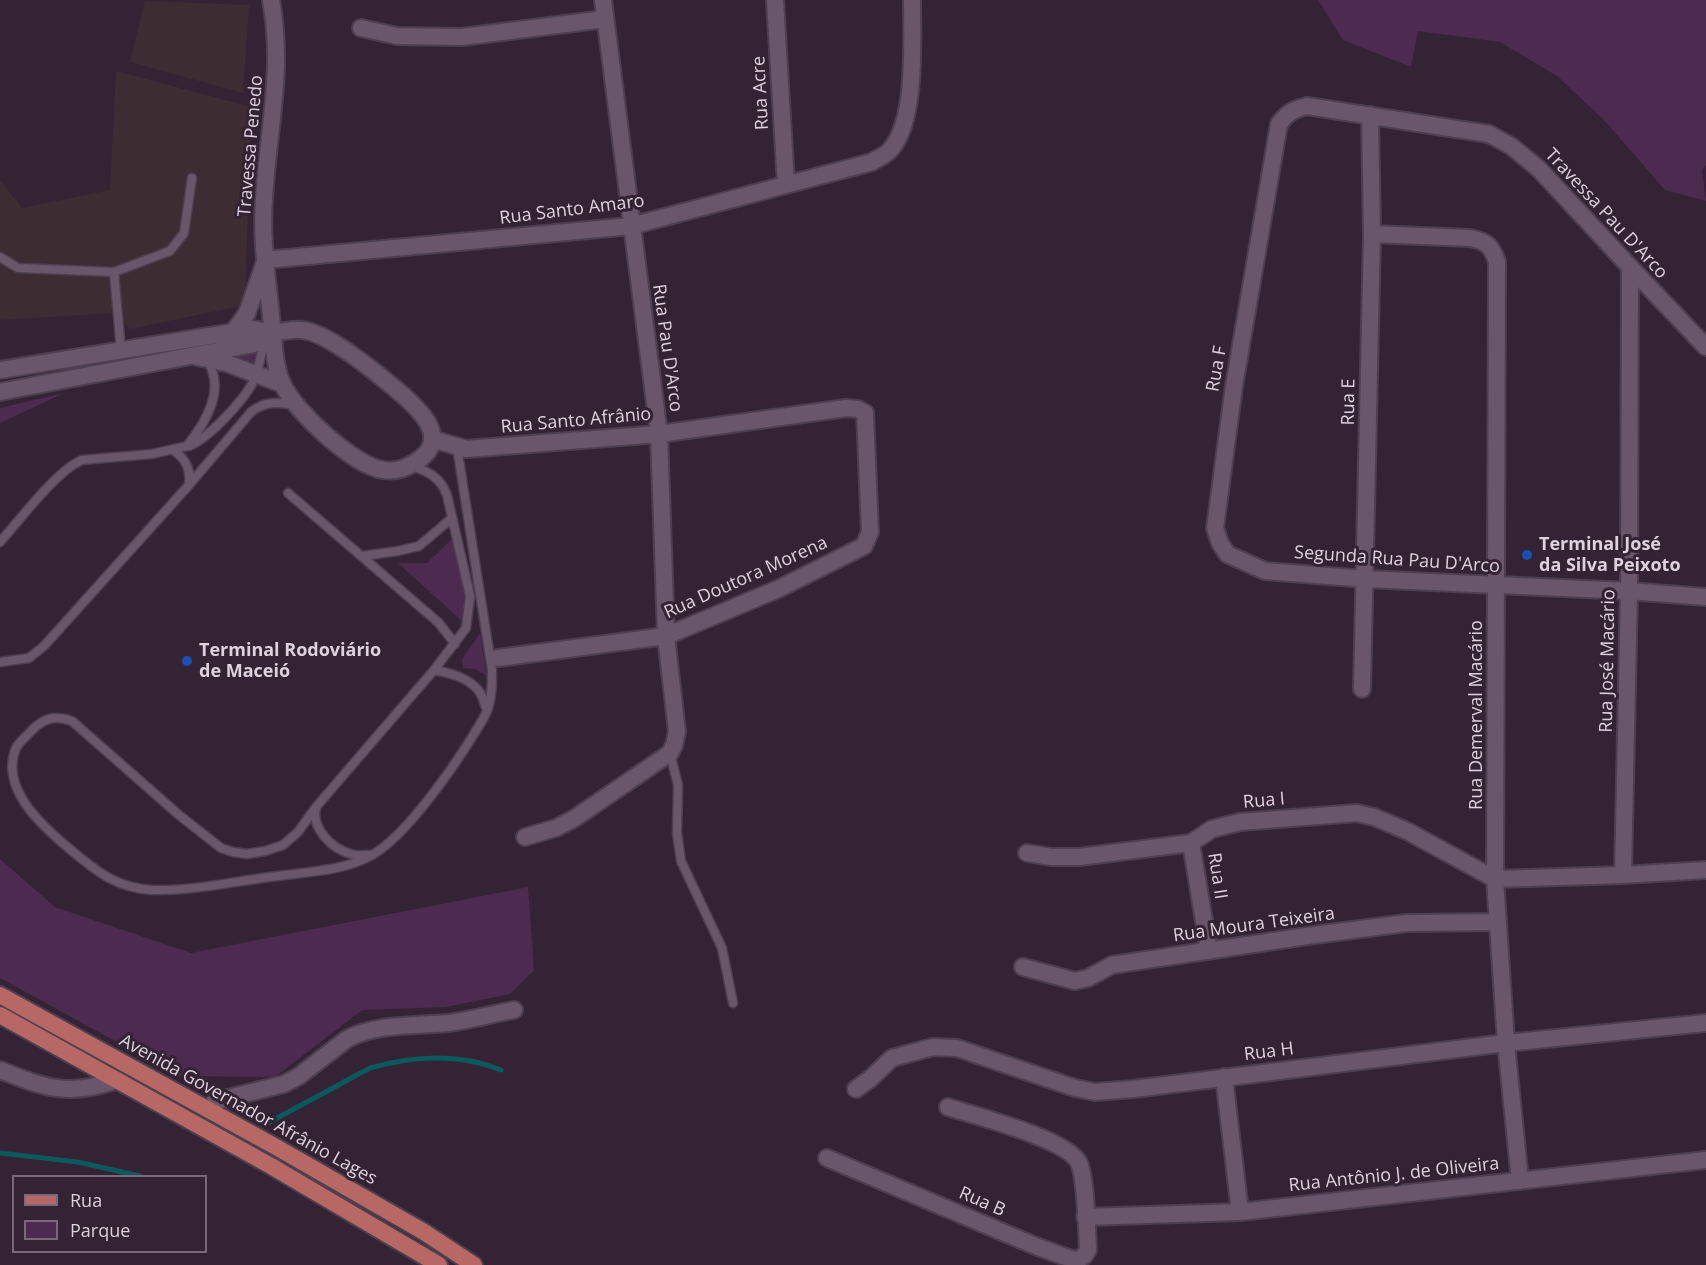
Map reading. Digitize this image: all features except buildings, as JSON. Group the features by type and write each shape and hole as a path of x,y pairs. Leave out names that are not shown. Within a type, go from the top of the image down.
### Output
{"main road":[{"name":"Avenida Governador Afrânio Lages","path":"0,994 424,1232 474,1265"},
{"name":"Avenida Governador Afrânio Lages","path":"0,1015 271,1166 439,1265"}],"street":[{"name":"Travessa Penedo","path":"271,0 277,52 277,82 263,219 275,352 282,384"},
{"name":"Rua Pau D'Arco","path":"603,0 659,434 666,636 677,732 670,753"},
{"name":"Rua Acre","path":"775,0 786,184"},
{"name":"Rua Santo Amaro","path":"265,260 631,226 872,162 891,150 900,135 911,88 912,0"},
{"path":"361,28 397,36 462,37 605,19"},
{"name":"Travessa Pau D'Arco","path":"1276,147 1279,124 1284,117 1297,108 1307,106 1490,134 1511,146 1539,169 1706,347"},
{"name":"Rua E","path":"1362,689 1372,234 1371,115"},
{"name":"Rua F","path":"1266,571 1227,554 1215,528 1233,386 1276,147"},
{"name":"Rua Demerval Macário","path":"1372,234 1470,238 1484,241 1492,249 1497,262 1495,879 1506,1043 1520,1181"},
{"path":"234,331 247,313 265,260"},
{"name":"Rua José Macário","path":"1623,876 1629,591 1630,267"},
{"path":"0,370 234,331 252,329 273,332 292,330 310,332 345,350 370,368 423,414 430,427 432,439 430,448 423,458 410,466 397,470 372,467 335,444 297,405 282,384 206,358 185,356"},
{"path":"275,352 285,336 292,330"},
{"path":"0,392 254,344 273,332"},
{"name":"Rua Santo Afrânio","path":"432,439 466,449 659,434 846,408 858,409 865,413 870,532 864,546"},
{"name":"Rua Doutora Morena","path":"498,658 666,636 778,589 864,546"},
{"name":"Segunda Rua Pau D'Arco","path":"1266,571 1366,579 1629,591 1706,597"},
{"path":"525,837 556,828 575,818 670,753"},
{"name":"Rua I","path":"1027,853 1079,857 1191,843 1212,829 1240,822 1357,813 1374,817 1407,831 1495,879"},
{"name":"Rua II","path":"1191,843 1209,951"},
{"path":"1495,879 1623,876 1706,870"},
{"name":"Rua Moura Teixeira","path":"1023,967 1075,981 1088,978 1112,965 1314,935 1407,924 1497,922"},
{"path":"208,1110 220,1100 284,1084 299,1076 339,1044 356,1034 373,1029 452,1022 514,1010"},
{"name":"Rua H","path":"856,1089 870,1080 891,1058 933,1047 957,1048 1075,1088 1095,1092 1506,1043 1706,1023"},
{"path":"0,1070 50,1088 67,1090 84,1090 117,1080"},
{"path":"1224,1077 1240,1212"},
{"path":"948,1107 1039,1137 1070,1151 1079,1163 1083,1176 1085,1218"},
{"name":"Rua B","path":"827,1158 1038,1247 1077,1261 1088,1250 1085,1218"},
{"name":"Rua Antônio J. de Oliveira","path":"1085,1218 1240,1212 1706,1160"}],"lane":[{"path":"0,257 18,268 114,272 170,251 184,233 192,178"},
{"path":"114,272 121,350"},
{"path":"0,542 59,474 73,464 82,460 173,450 206,436 246,394 257,375 264,346 273,332"},
{"path":"187,446 199,432 209,414 214,397 214,374 206,358"},
{"path":"0,662 16,661 35,655 257,408 270,402 297,405"},
{"path":"410,466 433,475 440,481 447,497 470,596 466,628 455,645 316,807 298,832 283,845 265,851 246,854 221,848 179,815 72,721 61,717 52,717 40,722 16,747 11,763 12,781 22,802 37,822 90,867 110,879 151,890 185,889 332,868 362,861 393,839 460,758 487,711 492,688 492,670 457,447"},
{"path":"173,450 186,462 190,475 189,485"},
{"path":"288,494 439,623 455,645"},
{"path":"362,556 419,546 452,518"},
{"path":"434,670 452,674 479,691 487,711"},
{"path":"670,753 678,785 677,833 681,861 722,948 733,1003"},
{"path":"316,807 317,824 322,834 335,846 351,854 374,854"}],"shaded area":[{"path":"145,1 249,5 243,93 130,62"},
{"path":"116,71 251,107 245,305 130,329 115,313 0,320 0,180 22,208 110,190"}],"green space":[{"path":"1318,0 1706,0 1706,165 1702,170 1706,201 1665,190 1604,120 1557,76 1500,42 1418,31 1411,67 1343,40"},
{"path":"257,350 254,367 226,355"},
{"path":"64,393 0,423 0,408"},
{"path":"453,538 467,603 465,621 462,621 398,563 427,563"},
{"path":"480,633 487,676 475,669 463,668 462,659"},
{"path":"0,859 55,907 191,953 528,887 534,970 510,994 446,1007 362,1010 275,1077 179,1076 0,978"}],"waterway":[{"path":"266,1124 370,1068 386,1064 436,1058 469,1061 501,1070"},
{"path":"0,1153 78,1162 136,1175"}],"place":[{"name":"Terminal José da Silva Peixoto","path":"1527,555"},
{"name":"Terminal Rodoviário de Maceió","path":"187,661"}]}
